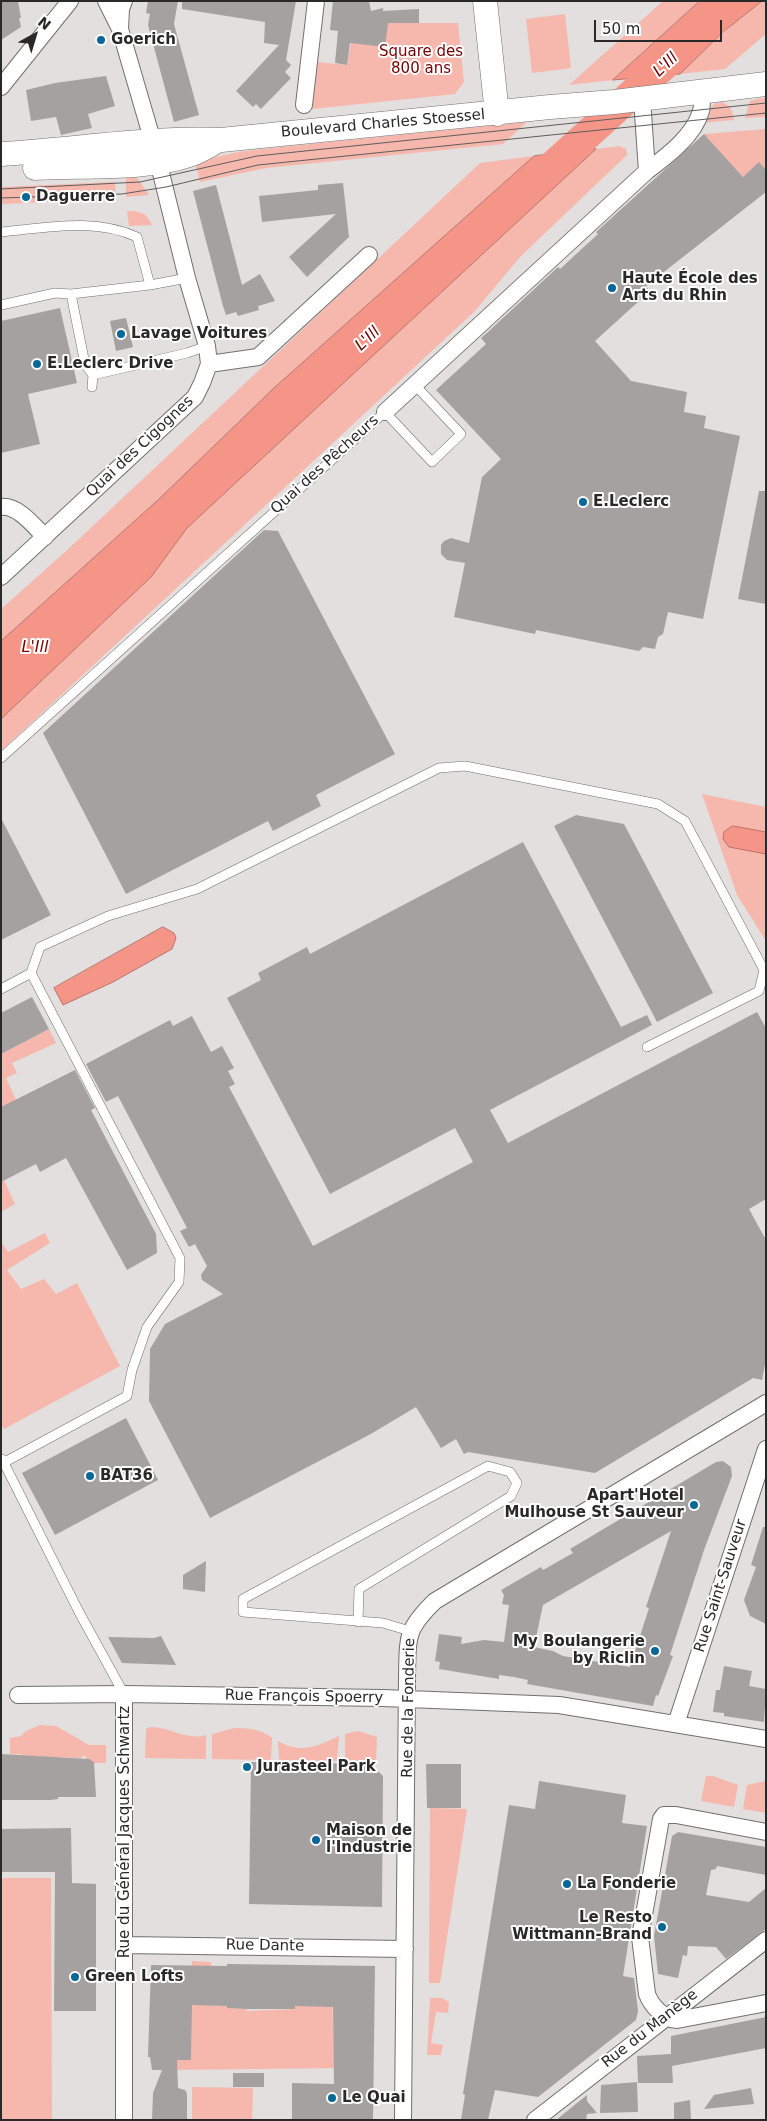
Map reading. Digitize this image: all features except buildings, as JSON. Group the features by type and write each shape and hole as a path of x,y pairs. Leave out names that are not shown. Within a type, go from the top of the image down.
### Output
{"main road":[{"path":"485,1 497,114"},
{"path":"701,92 766,84"},
{"name":"Boulevard Charles Stoessel","path":"1,154 156,152 189,155 221,140 497,114 546,107 701,92"},
{"name":"Boulevard Charles Stoessel","path":"1,170 120,165 156,152"}],"street":[{"path":"1,87 70,1"},
{"path":"106,1 120,29 156,152 187,278 207,346 209,364 258,357 369,255"},
{"path":"120,29 121,9 124,1"},
{"path":"304,105 316,1"},
{"name":"Quai des Pêcheurs","path":"384,412 648,171 675,150 698,119 702,110 701,92"},
{"path":"642,99 648,171"},
{"name":"Quai des Cigognes","path":"1,577 195,397 209,364"},
{"path":"1,507 6,506 20,513 45,537"},
{"name":"Rue de la Fonderie","path":"403,2120 407,1699 410,1631 418,1618 435,1601 766,1403"},
{"name":"Rue Saint-Sauveur","path":"676,1724 766,1449"},
{"name":"Rue François Spoerry","path":"18,1695 124,1694 407,1699 559,1705 766,1739"},
{"name":"Rue du Général Jacques Schwartz","path":"124,1694 124,2120"},
{"path":"766,1832 670,1814 664,1815 660,1819 640,1937 647,1994 649,1999 665,2017 677,2020 766,2003"},
{"name":"Rue du Manège","path":"536,2120 665,2017 766,1940"},
{"name":"Rue Dante","path":"125,1945 405,1949"}],"lane":[{"path":"1,232 90,225 124,231 137,237 150,285"},
{"path":"1,305 55,293 71,294 150,285 187,278"},
{"path":"71,294 85,364 94,375 92,387"},
{"path":"94,375 187,354 207,346"},
{"path":"384,412 432,462 461,434 415,385"},
{"name":"Quai des Pêcheurs","path":"1,758 384,412"},
{"path":"1,989 31,972 40,947 108,916 197,889 439,768 465,766 658,804 685,821 764,970 759,991 647,1047"},
{"path":"31,972 180,1258 179,1282 147,1327 132,1370 127,1396 2,1461 100,1653 124,1694"},
{"path":"358,1622 359,1589 511,1496 517,1483 510,1472 488,1466 243,1599 244,1612 358,1622 383,1623 410,1631"}],"green space":[{"path":"663,1 700,1 613,80 569,85"},
{"path":"762,1 766,1 766,34 725,69 680,74 723,32"},
{"path":"565,14 571,68 532,73 526,19"},
{"name":"Square des 800 ans","path":"388,23 458,23 464,82 455,94 312,109 317,62 347,65 351,43"},
{"path":"766,97 766,117 745,118 750,101"},
{"path":"721,102 730,108 734,120 700,123 714,104"},
{"path":"527,122 503,144 266,168 200,182 195,162 238,152 271,148"},
{"path":"766,129 766,170 759,163 743,177 704,134"},
{"path":"620,146 626,149 627,155 520,257 475,311 1,751 1,719 151,577 187,528 596,149"},
{"path":"534,156 274,388 158,500 1,641 1,609 65,552 480,163"},
{"path":"126,174 138,179 149,195 126,197"},
{"path":"115,182 116,196 97,200 1,204 1,187"},
{"path":"127,211 142,214 148,218 152,225 129,226"},
{"path":"702,794 766,807 766,941 737,895"},
{"path":"49,1029 56,1043 12,1063 17,1073 6,1078 16,1100 1,1117 1,1054"},
{"path":"4,1180 15,1204 1,1212 1,1182"},
{"path":"45,1233 50,1243 7,1270 21,1289 44,1279 56,1294 77,1283 120,1366 4,1429 1,1424 1,1241 8,1252"},
{"path":"40,1725 56,1726 89,1745 106,1745 106,1763 94,1763 90,1760 86,1763 86,1756 82,1756 82,1758 10,1754 10,1738 21,1736 26,1731"},
{"path":"151,1727 185,1735 206,1735 206,1759 145,1758 146,1729"},
{"path":"234,1728 259,1731 272,1738 271,1760 212,1759 212,1734"},
{"path":"358,1731 377,1737 376,1762 345,1761 345,1734"},
{"path":"339,1736 337,1761 279,1760 278,1741 294,1747 309,1748"},
{"path":"706,1776 713,1776 738,1785 734,1807 701,1801"},
{"path":"766,1781 766,1813 743,1809 747,1785"},
{"path":"430,1808 467,1809 440,1983 429,1983"},
{"path":"1,1878 51,1878 52,2120 1,2120"},
{"path":"192,1961 211,1962 211,2005 247,2009 247,2011 295,2009 295,2006 314,2006 332,1993 334,2062 345,2068 167,2070 167,2067 177,2067 177,2060 191,2060"},
{"path":"430,1998 442,1998 449,2002 448,2013 436,2012 431,2043 443,2045 441,2055 427,2055"},
{"path":"192,2087 253,2088 252,2120 192,2120"}],"water":[{"path":"700,1 762,1 723,32 680,74 613,80"},
{"path":"596,149 187,528 151,577 1,719 1,641 158,500 274,388 534,156"},
{"path":"733,826 766,832 766,854 729,847 723,839 724,832"},
{"path":"163,927 174,933 176,938 172,949 113,982 63,1005 54,988"}],"waterway":[{"name":"L'Ill","path":"537,180 735,1"}],"tram line":[{"path":"1,189 140,182 257,156 766,103"},
{"path":"1,198 122,194 166,187 258,165 766,113"}],"place":[{"name":"Goerich","path":"101,40"},
{"name":"Daguerre","path":"26,197"},
{"name":"Haute École des Arts du Rhin","path":"612,288"},
{"name":"Lavage Voitures","path":"121,334"},
{"name":"E.Leclerc Drive","path":"37,364"},
{"name":"E.Leclerc","path":"583,502"},
{"name":"BAT36","path":"90,1476"},
{"name":"Apart'Hotel Mulhouse St Sauveur","path":"694,1505"},
{"name":"My Boulangerie by Riclin","path":"655,1651"},
{"name":"Jurasteel Park","path":"247,1767"},
{"name":"Maison de l'Industrie","path":"316,1840"},
{"name":"La Fonderie","path":"567,1884"},
{"name":"Le Resto Wittmann-Brand","path":"662,1927"},
{"name":"Green Lofts","path":"75,1977"},
{"name":"Le Quai","path":"332,2098"}]}
